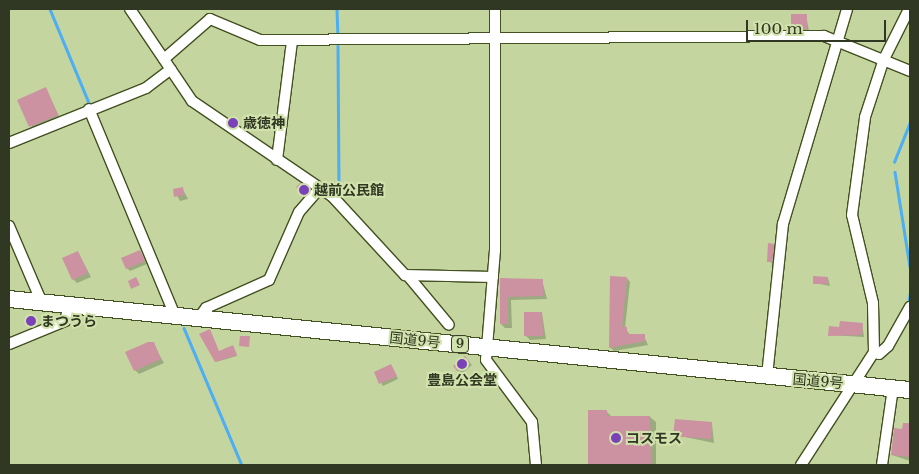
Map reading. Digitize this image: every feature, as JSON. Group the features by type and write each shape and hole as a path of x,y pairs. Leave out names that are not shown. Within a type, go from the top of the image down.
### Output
{"highway":[{"name":"国道9号","path":"9,300 910,390"}],"street":[{"path":"130,9 192,101 208,114 320,188 354,216 409,277 449,326"},
{"path":"495,9 493,277 486,360 493,376 534,427 536,465"},
{"path":"767,376 782,234 847,9"},
{"path":"801,465 874,352 873,304 852,215 865,118 884,59 909,9"},
{"path":"164,59 210,18 258,40 838,38 910,71"},
{"path":"278,160 292,41"},
{"path":"9,143 146,88 171,69"},
{"path":"90,109 175,316"},
{"path":"198,319 206,308 269,280 299,212 320,188"},
{"path":"9,226 42,303"},
{"path":"409,277 493,277"},
{"path":"9,344 65,321 69,306"},
{"path":"874,352 879,354 888,346 910,306"},
{"path":"882,465 892,388"}],"building":[{"path":"791,14 807,14 807,29 791,29"},
{"path":"46,87 58,115 29,127 17,100"},
{"path":"300,183 309,190 304,195 296,187"},
{"path":"183,187 184,195 174,197 173,189"},
{"path":"768,243 774,244 772,262 767,262"},
{"path":"140,250 145,261 126,269 121,258"},
{"path":"78,251 88,273 72,280 62,258"},
{"path":"610,276 627,277 622,326 627,327 627,334 645,334 645,341 609,348"},
{"path":"813,276 828,277 828,284 813,284"},
{"path":"136,277 140,285 131,289 128,281"},
{"path":"500,278 543,279 543,296 508,297 508,324 500,324"},
{"path":"524,312 542,312 543,336 524,336"},
{"path":"840,321 863,323 862,335 828,336 829,326 839,327"},
{"path":"210,329 219,351 233,345 237,355 215,362 199,334"},
{"path":"240,336 250,336 249,347 239,346"},
{"path":"148,342 154,342 161,359 134,371 125,352"},
{"name":"豊島公会堂","path":"465,356 470,362 458,372 453,366"},
{"path":"391,364 397,376 379,384 374,372"},
{"path":"588,410 607,410 607,416 650,416 651,465 588,465"},
{"path":"675,419 712,422 711,439 673,436"},
{"path":"903,423 910,423 910,457 891,455 894,428 902,429"}],"waterway":[{"path":"50,9 90,105"},
{"path":"337,9 338,34"},
{"path":"338,46 339,195"},
{"path":"894,162 910,122"},
{"path":"895,172 910,267"},
{"path":"908,305 910,293"},
{"path":"184,328 242,465"}],"place":[{"name":"歳徳神","path":"233,123"},
{"name":"越前公民館","path":"304,190"},
{"name":"まつうら","path":"31,321"},
{"name":"豊島公会堂","path":"462,364"},
{"name":"コスモス","path":"616,438"}]}
